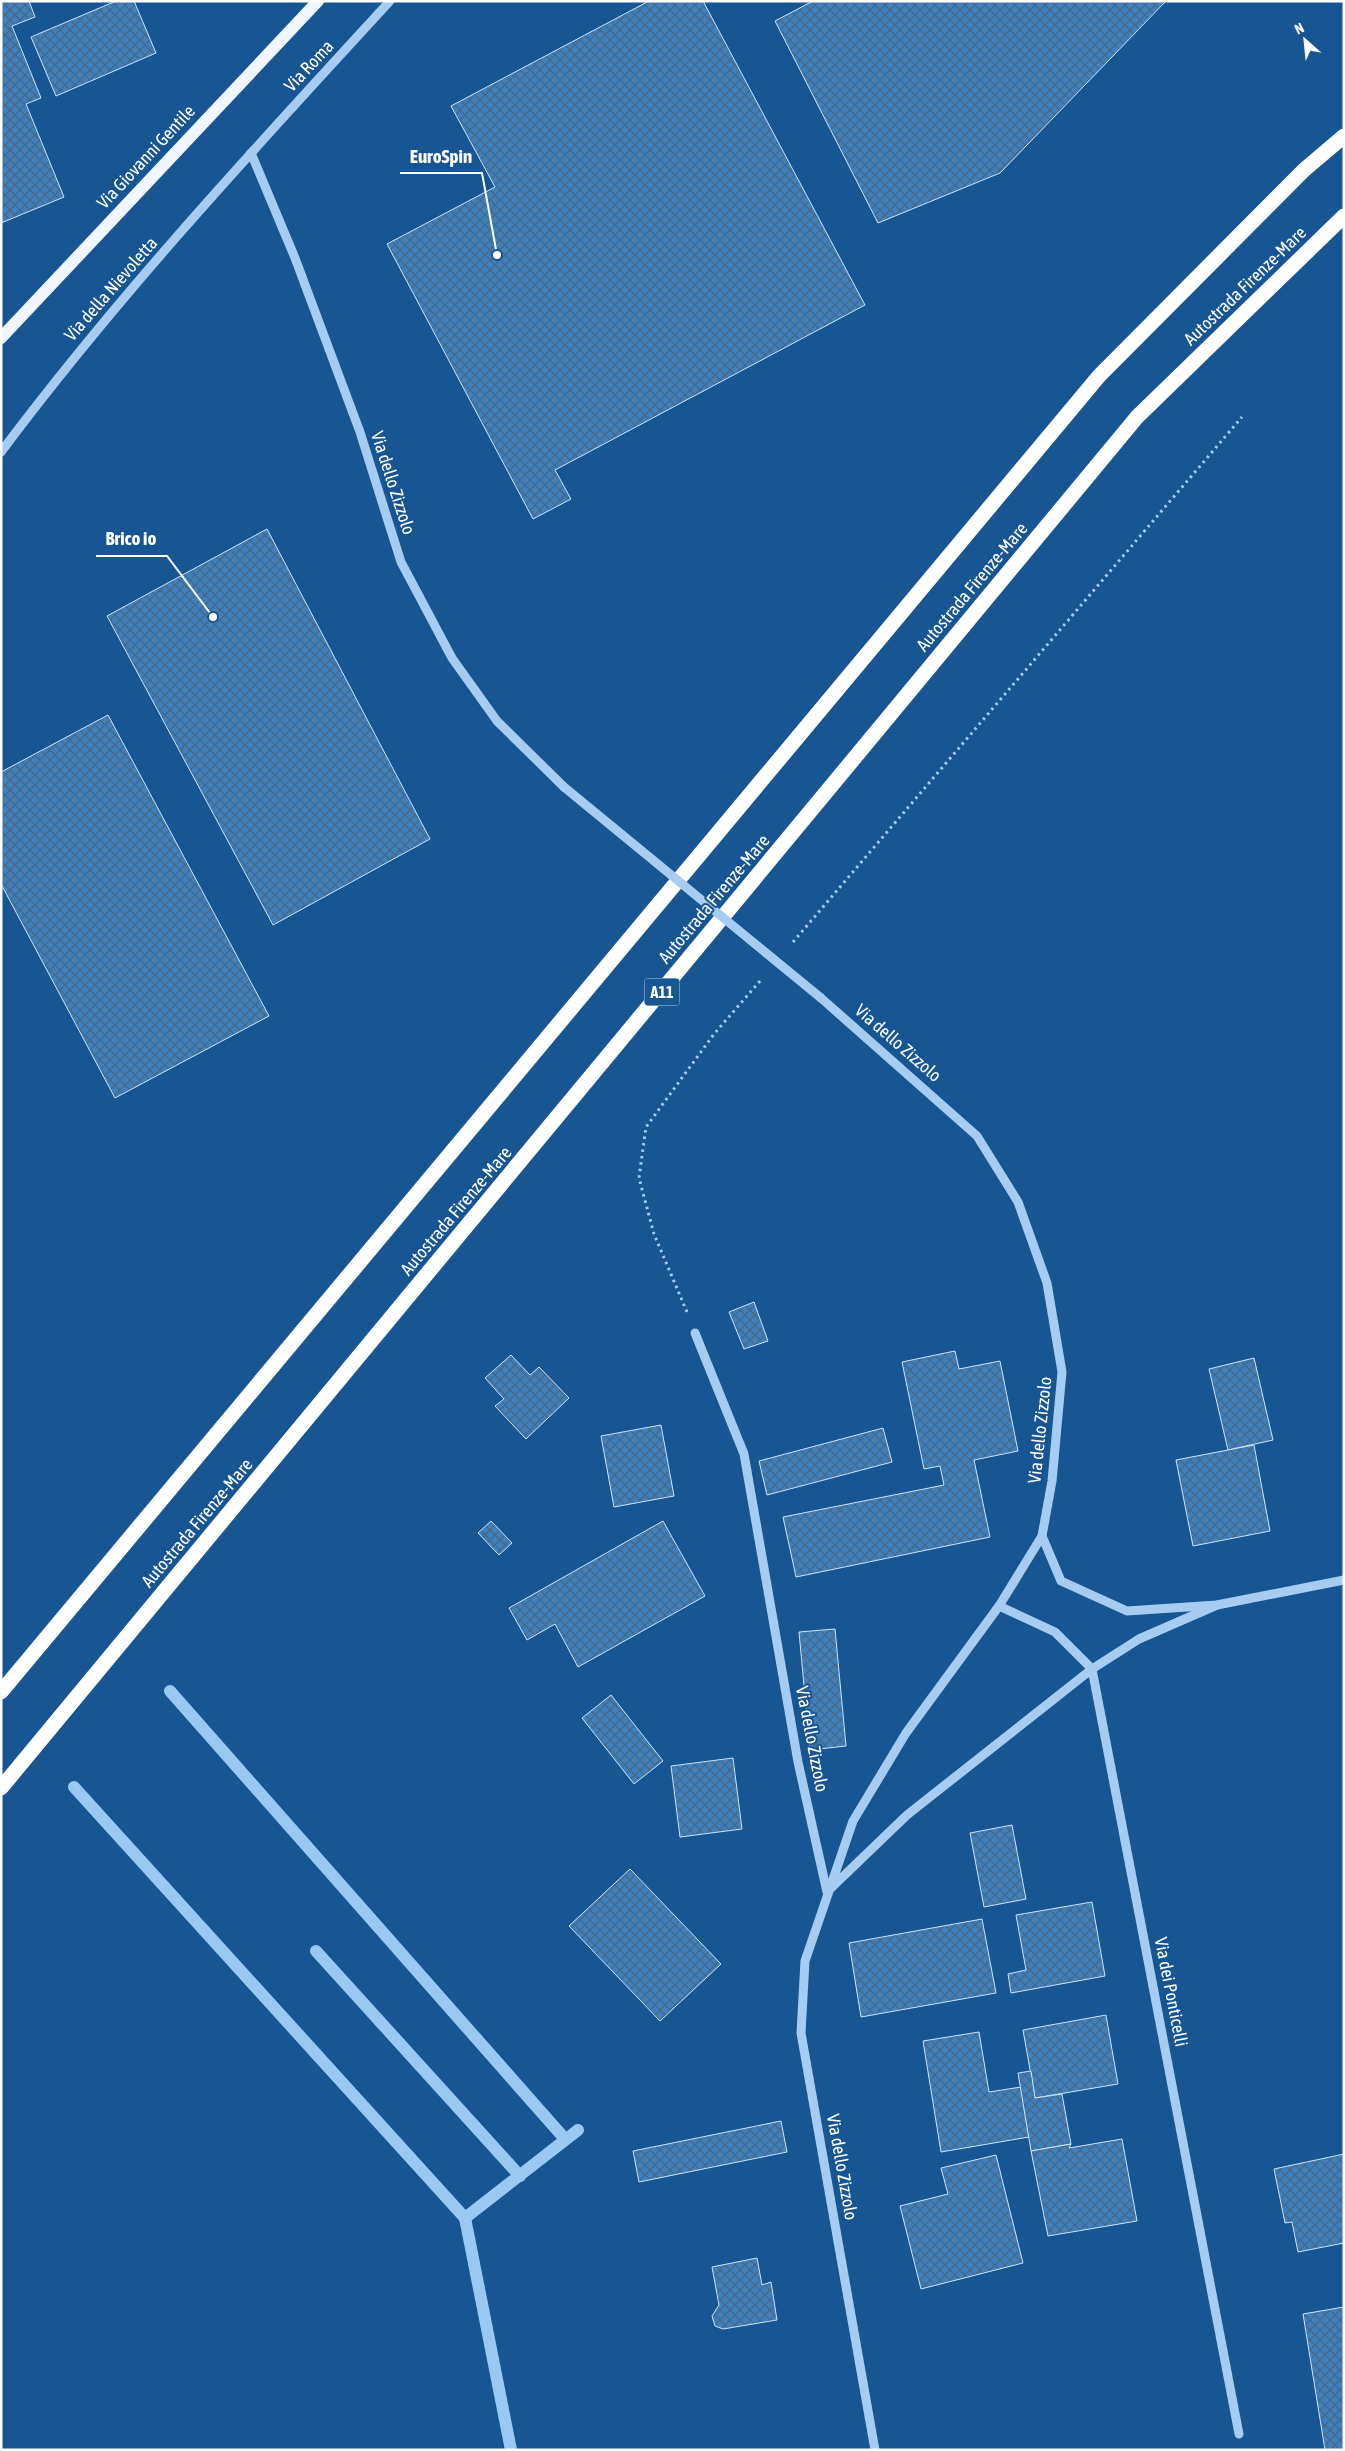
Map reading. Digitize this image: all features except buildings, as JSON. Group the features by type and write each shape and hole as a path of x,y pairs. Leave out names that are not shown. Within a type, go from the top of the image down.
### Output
{"highway":[{"path":"1,1692 1099,376 1304,170 1344,136"},
{"name":"Autostrada Firenze-Mare","path":"1,1788 1137,418 1344,216"}],"main road":[{"name":"Via Giovanni Gentile","path":"1,338 318,1"}],"street":[{"name":"Via Roma","path":"251,153 390,1"},
{"name":"Via della Nievoletta","path":"1,452 61,372 251,153"},
{"name":"Via dello Zizzolo","path":"251,153 295,258 349,404 401,562 452,658 497,721 564,787 821,998 977,1136 1018,1202 1047,1284 1062,1372 1052,1481 1042,1536 999,1606 906,1732 853,1821 804,1961 802,2033 875,2450"},
{"name":"Via dello Zizzolo","path":"696,1333 744,1454 798,1762 827,1892"},
{"path":"1042,1536 1061,1581 1127,1611 1217,1606 1344,1580"},
{"path":"999,1606 1054,1632 1092,1668"},
{"path":"827,1892 906,1816 1092,1668 1139,1639 1217,1606"},
{"name":"Via dei Ponticelli","path":"1092,1668 1239,2434"}],"path":[{"path":"792,944 1242,417"},
{"path":"696,1333 654,1234 639,1178 646,1127 714,1034 766,974"}],"waterway":[{"path":"170,1691 565,2139"},
{"path":"74,1787 465,2218 578,2130"},
{"path":"316,1951 520,2176"},
{"path":"465,2218 511,2450"}],"place":[{"name":"EuroSpin","path":"497,255"},
{"name":"Brico io","path":"213,617"}]}
